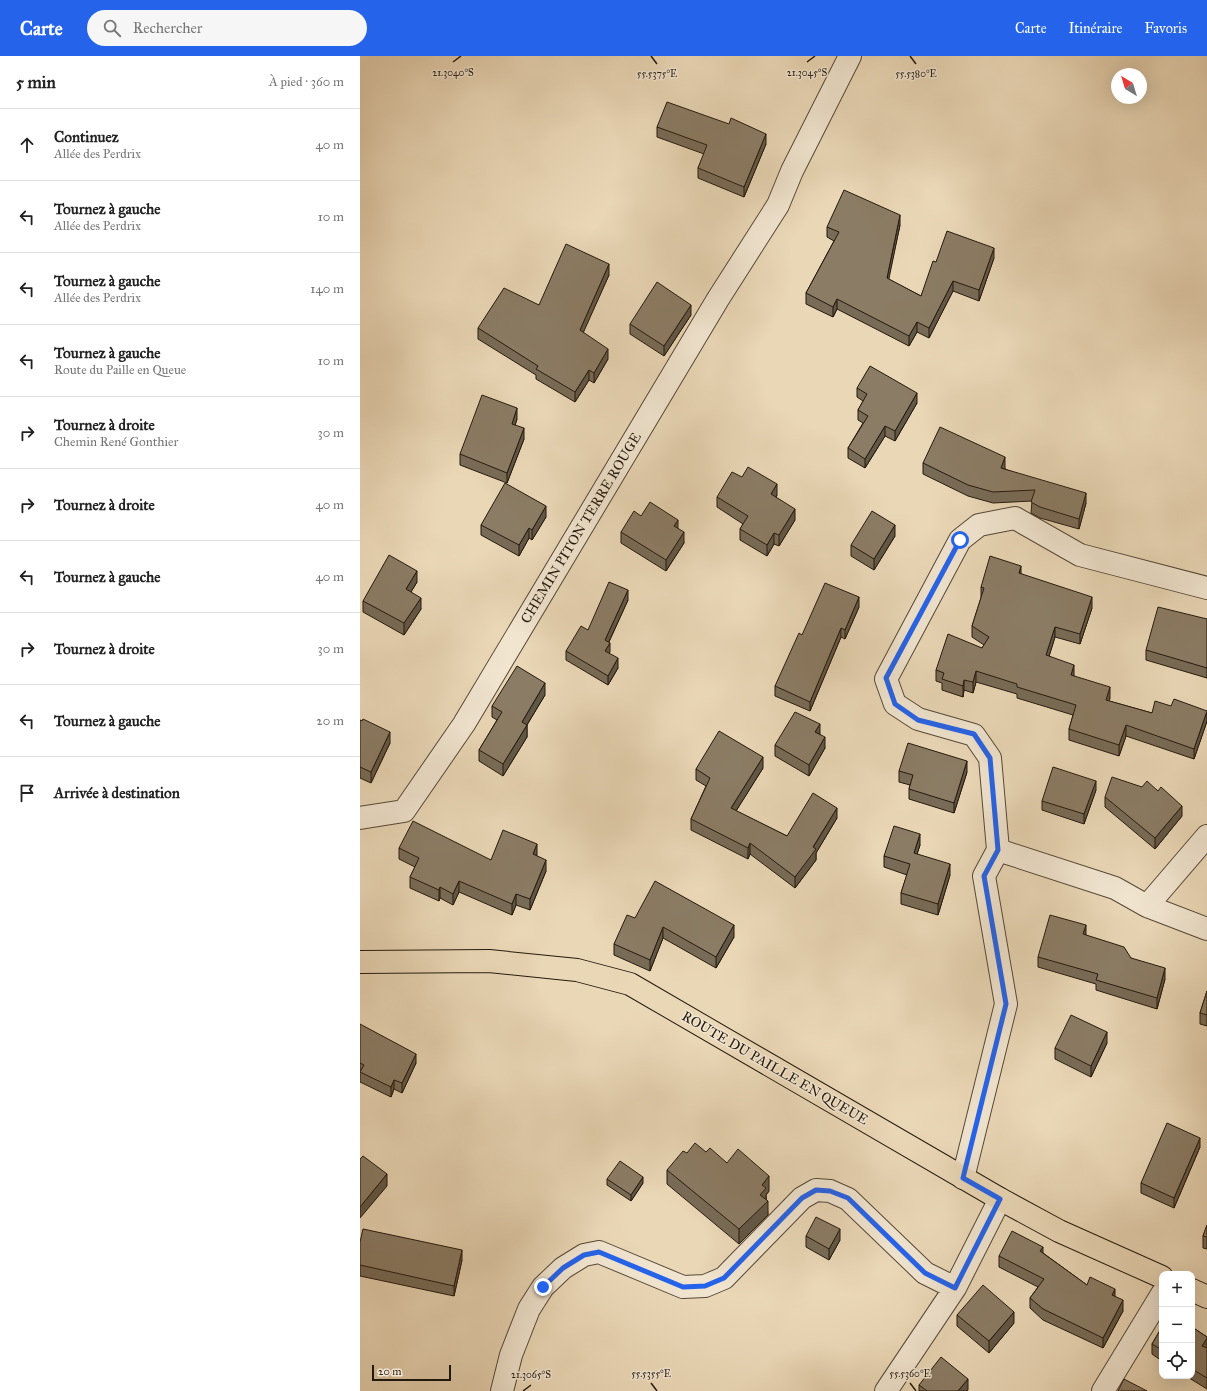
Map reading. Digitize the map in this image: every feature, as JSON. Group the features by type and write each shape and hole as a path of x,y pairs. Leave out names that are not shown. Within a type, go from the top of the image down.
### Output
{"main road":[{"name":"ROUTE DU PAILLE EN QUEUE","path":"360,962 489,961 577,970 630,984 1000,1199 1059,1231 1159,1276"},
{"path":"1195,1291 1207,1297"}],"street":[{"name":"CHEMIN PITON TERRE ROUGE","path":"360,818 404,811 464,724 718,299 778,206 792,171 850,56"},
{"path":"963,1178 1006,1004 984,876 998,850 990,758 974,734 918,720 895,704 886,678 960,540 979,525 1015,518 1080,555 1207,588"},
{"path":"1147,906 1207,836"},
{"path":"998,850 1115,888 1147,906 1207,929"},
{"path":"502,1391 511,1355 529,1309 543,1287 563,1268 584,1255 599,1252 683,1287 705,1286 724,1278 802,1198 816,1190 830,1191 848,1198 925,1273 955,1288"},
{"path":"886,1391 955,1288 1000,1199"},
{"path":"1103,1391 1159,1299"}],"building":[{"path":"667,102 729,124 731,118 766,134 744,187 698,168 707,145 657,127"},
{"path":"844,190 900,215 887,278 921,296 933,261 936,262 947,231 994,248 979,290 953,281 929,328 917,322 909,336 837,299 833,307 806,293 839,232 827,227"},
{"path":"566,244 609,264 580,330 608,349 594,373 589,370 575,392 536,369 538,366 478,328 504,288 539,305"},
{"path":"657,282 691,305 664,346 630,324"},
{"path":"870,366 917,393 895,431 885,426 865,459 848,448 868,416 858,410 867,394 857,388"},
{"path":"482,395 517,408 512,424 524,428 507,473 460,454"},
{"path":"940,427 1005,457 1001,468 1086,493 1079,519 1040,507 1031,502 1035,490 993,492 968,485 923,463"},
{"path":"748,467 777,484 771,494 795,509 779,535 774,533 767,545 740,529 748,516 717,497 732,472 742,477"},
{"path":"505,483 546,506 532,530 529,528 519,545 481,525"},
{"path":"650,502 678,520 674,526 684,532 666,560 621,532 634,511 641,516"},
{"path":"872,511 895,525 874,559 851,545"},
{"path":"389,555 417,571 406,589 421,598 404,623 363,601"},
{"path":"990,556 1021,566 1019,573 1092,597 1080,634 1055,627 1046,655 1074,665 1071,675 1110,687 1106,700 1152,713 1155,701 1171,706 1174,699 1207,711 1194,749 1126,725 1119,745 1069,729 1076,705 1017,687 1017,684 976,671 973,682 964,680 963,686 942,679 944,673 936,670 948,634 982,648 989,637 972,626 984,588 981,587"},
{"path":"609,582 628,590 605,640 610,643 605,651 618,658 608,676 566,651 581,626 588,630"},
{"path":"825,583 859,597 845,630 841,628 810,702 775,686 799,633 802,635"},
{"path":"1158,607 1207,619 1207,668 1146,650"},
{"path":"517,666 545,683 522,722 527,725 503,764 479,750 502,712 492,706"},
{"path":"795,712 820,724 815,732 825,737 809,765 775,745"},
{"path":"363,719 390,732 371,772 360,767 360,720 362,721"},
{"path":"719,731 763,757 731,808 787,836 813,793 837,808 813,847 816,849 795,877 750,843 748,848 691,819 710,778 696,769"},
{"path":"908,743 967,761 954,803 909,789 913,775 899,771"},
{"path":"1053,767 1096,781 1084,814 1042,801"},
{"path":"1112,777 1142,787 1147,781 1158,791 1161,787 1182,806 1155,838 1105,797"},
{"path":"413,821 491,860 503,830 537,844 533,854 546,860 530,899 516,894 512,904 459,881 453,894 440,887 439,890 410,877 419,858 399,848"},
{"path":"894,826 920,834 914,853 950,864 938,904 901,893 910,864 884,856"},
{"path":"655,881 734,925 716,957 663,927 650,960 614,944 627,915 635,918"},
{"path":"1050,915 1086,925 1083,934 1124,947 1131,958 1165,968 1157,998 1096,980 1098,974 1038,957"},
{"path":"1207,991 1207,1015 1200,1013"},
{"path":"1071,1015 1107,1032 1091,1066 1055,1048"},
{"path":"360,1024 416,1054 402,1083 394,1080 391,1087 360,1072 364,1065 360,1063"},
{"path":"1167,1123 1200,1138 1174,1198 1141,1183"},
{"path":"695,1143 706,1152 710,1148 727,1163 738,1149 769,1176 762,1185 766,1188 760,1195 768,1201 739,1229 667,1170 683,1151 687,1153"},
{"path":"363,1156 387,1174 360,1207 360,1159"},
{"path":"620,1161 643,1177 631,1195 607,1179"},
{"path":"816,1217 840,1229 829,1249 806,1236"},
{"path":"1207,1225 1207,1237 1203,1236"},
{"path":"363,1229 462,1250 454,1286 360,1265 360,1242"},
{"path":"1012,1231 1043,1247 1040,1251 1087,1285 1090,1277 1115,1289 1112,1295 1123,1300 1103,1338 1043,1309 1030,1298 1044,1279 999,1256"},
{"path":"983,1285 1014,1312 989,1341 957,1315"},
{"path":"1195,1329 1207,1337 1202,1346 1207,1348 1207,1378 1195,1371"},
{"path":"1159,1332 1159,1348 1152,1344"},
{"path":"941,1357 968,1379 958,1391 927,1391 919,1385"},
{"path":"1124,1379 1147,1391 1118,1391"}],"route":[{"path":"543,1287 563,1268 584,1255 599,1252 683,1287 705,1286 724,1278 802,1198 816,1190 830,1191 848,1198 925,1273 955,1288 1000,1199 963,1178 1006,1004 984,876 998,850 990,758 974,734 918,720 895,704 886,678 960,540"}]}
